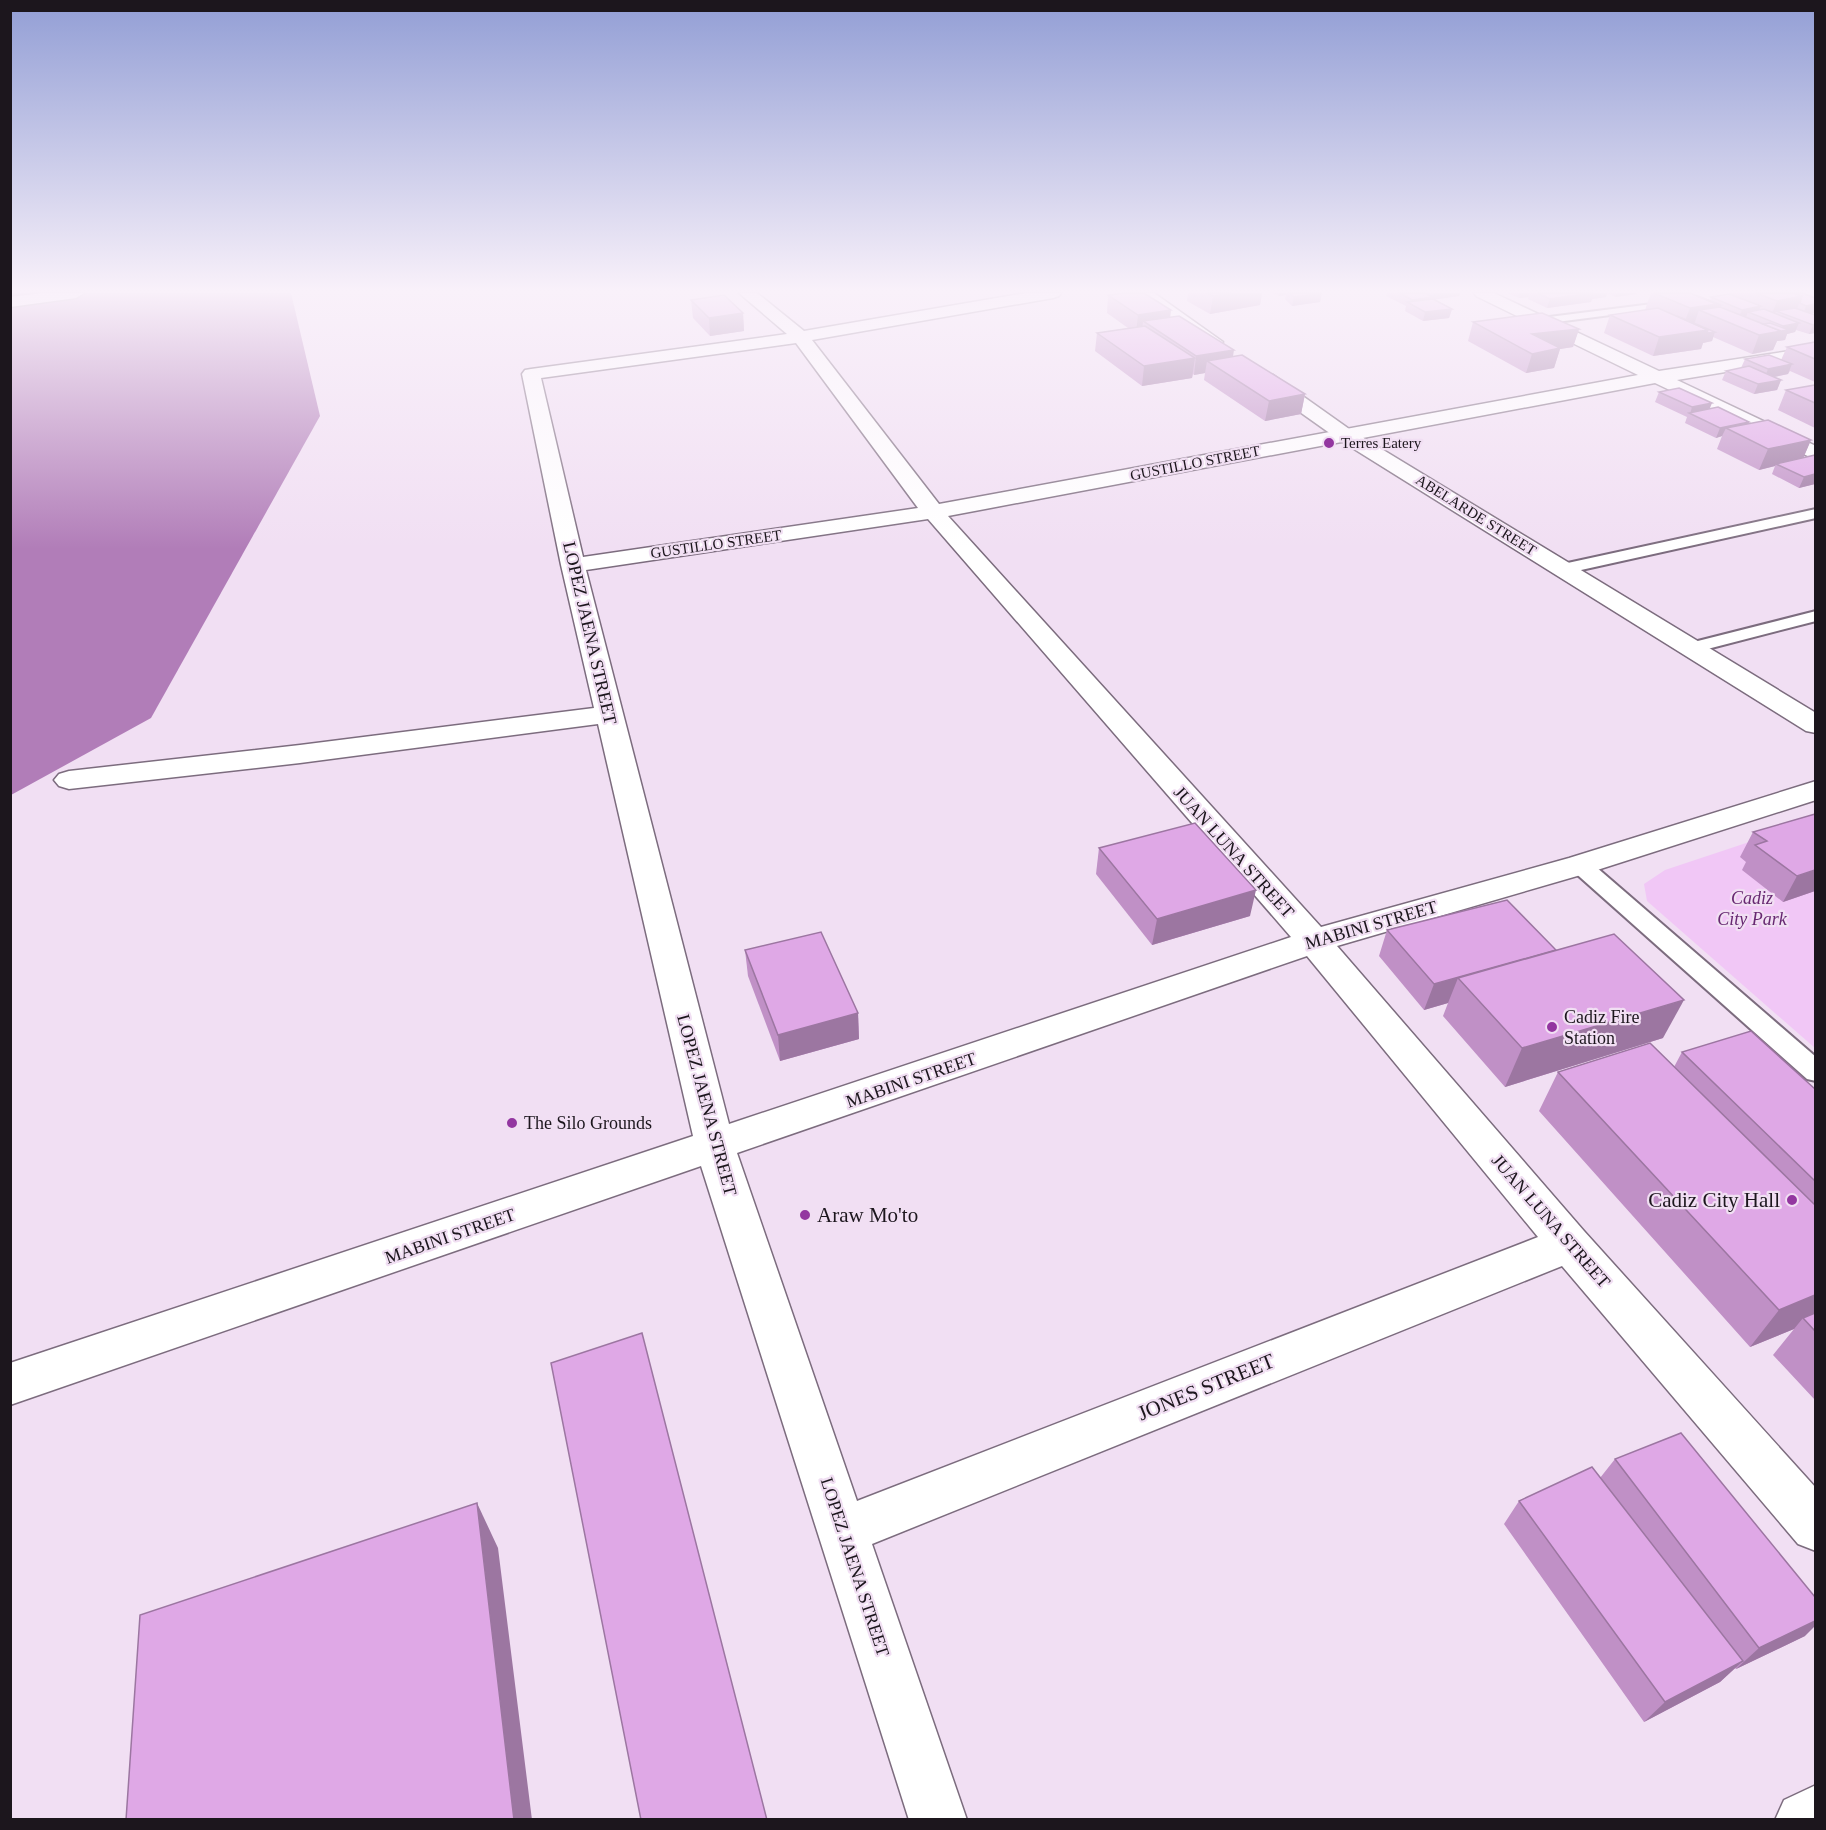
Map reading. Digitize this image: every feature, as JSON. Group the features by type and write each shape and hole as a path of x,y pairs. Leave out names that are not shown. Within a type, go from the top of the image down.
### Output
{"street":[{"name":"LOPEZ JAENA STREET","path":"532,378 573,565 715,1147 939,1820"},
{"name":"JUAN LUNA STREET","path":"832,378 933,512 1314,941 1569,1244 1815,1526"},
{"name":"ABELARDE STREET","path":"1266,378 1345,435 1815,725"},
{"name":"GUSTILLO STREET","path":"573,565 933,512 1651,378"},
{"path":"1662,378 1811,449"},
{"path":"69,780 300,754 610,714"},
{"name":"MABINI STREET","path":"10,1384 715,1147 1314,941 1580,865 1815,790"},
{"name":"JONES STREET","path":"843,1531 1569,1244"},
{"path":"1804,1820 1815,1813"}],"lane":[{"path":"1563,569 1815,513"},
{"path":"1692,648 1815,616"},
{"path":"1580,865 1815,1072"}],"green space":[{"name":"Cadiz City Park","path":"1815,820 1815,1048 1647,901 1644,884 1665,870"}],"shaded area":[{"path":"11,378 311,378 320,416 151,718 11,795"}],"building":[{"path":"1234,378 1280,378 1305,394 1269,401"},
{"path":"1744,378 1781,380 1758,384"},
{"path":"1815,385 1815,403 1786,390"},
{"path":"1679,388 1712,403 1692,407 1659,392"},
{"path":"1718,407 1749,422 1720,428 1689,413"},
{"path":"1768,420 1811,440 1768,449 1726,428"},
{"path":"1815,455 1815,474 1804,477 1776,464"},
{"path":"1815,814 1815,870 1797,876 1755,845 1767,841 1753,832"},
{"path":"1195,823 1256,890 1157,919 1099,848"},
{"path":"1507,900 1556,950 1434,984 1387,930"},
{"path":"821,932 858,1013 778,1035 745,950"},
{"path":"1614,934 1684,1000 1522,1048 1458,978"},
{"path":"1751,1031 1815,1089 1815,1181 1682,1052"},
{"path":"1650,1043 1815,1205 1815,1295 1779,1310 1558,1072"},
{"path":"1815,1313 1815,1331 1803,1318"},
{"path":"642,1333 767,1820 641,1820 551,1363"},
{"path":"1681,1433 1815,1597 1815,1621 1759,1648 1615,1459"},
{"path":"1592,1467 1743,1661 1665,1702 1519,1501"},
{"path":"477,1503 514,1820 126,1820 140,1615"}],"place":[{"name":"Terres Eatery","path":"1329,443"},
{"name":"Cadiz Fire Station","path":"1552,1027"},
{"name":"The Silo Grounds","path":"512,1123"},
{"name":"Cadiz City Hall","path":"1792,1200"},
{"name":"Araw Mo'to","path":"805,1215"}]}
